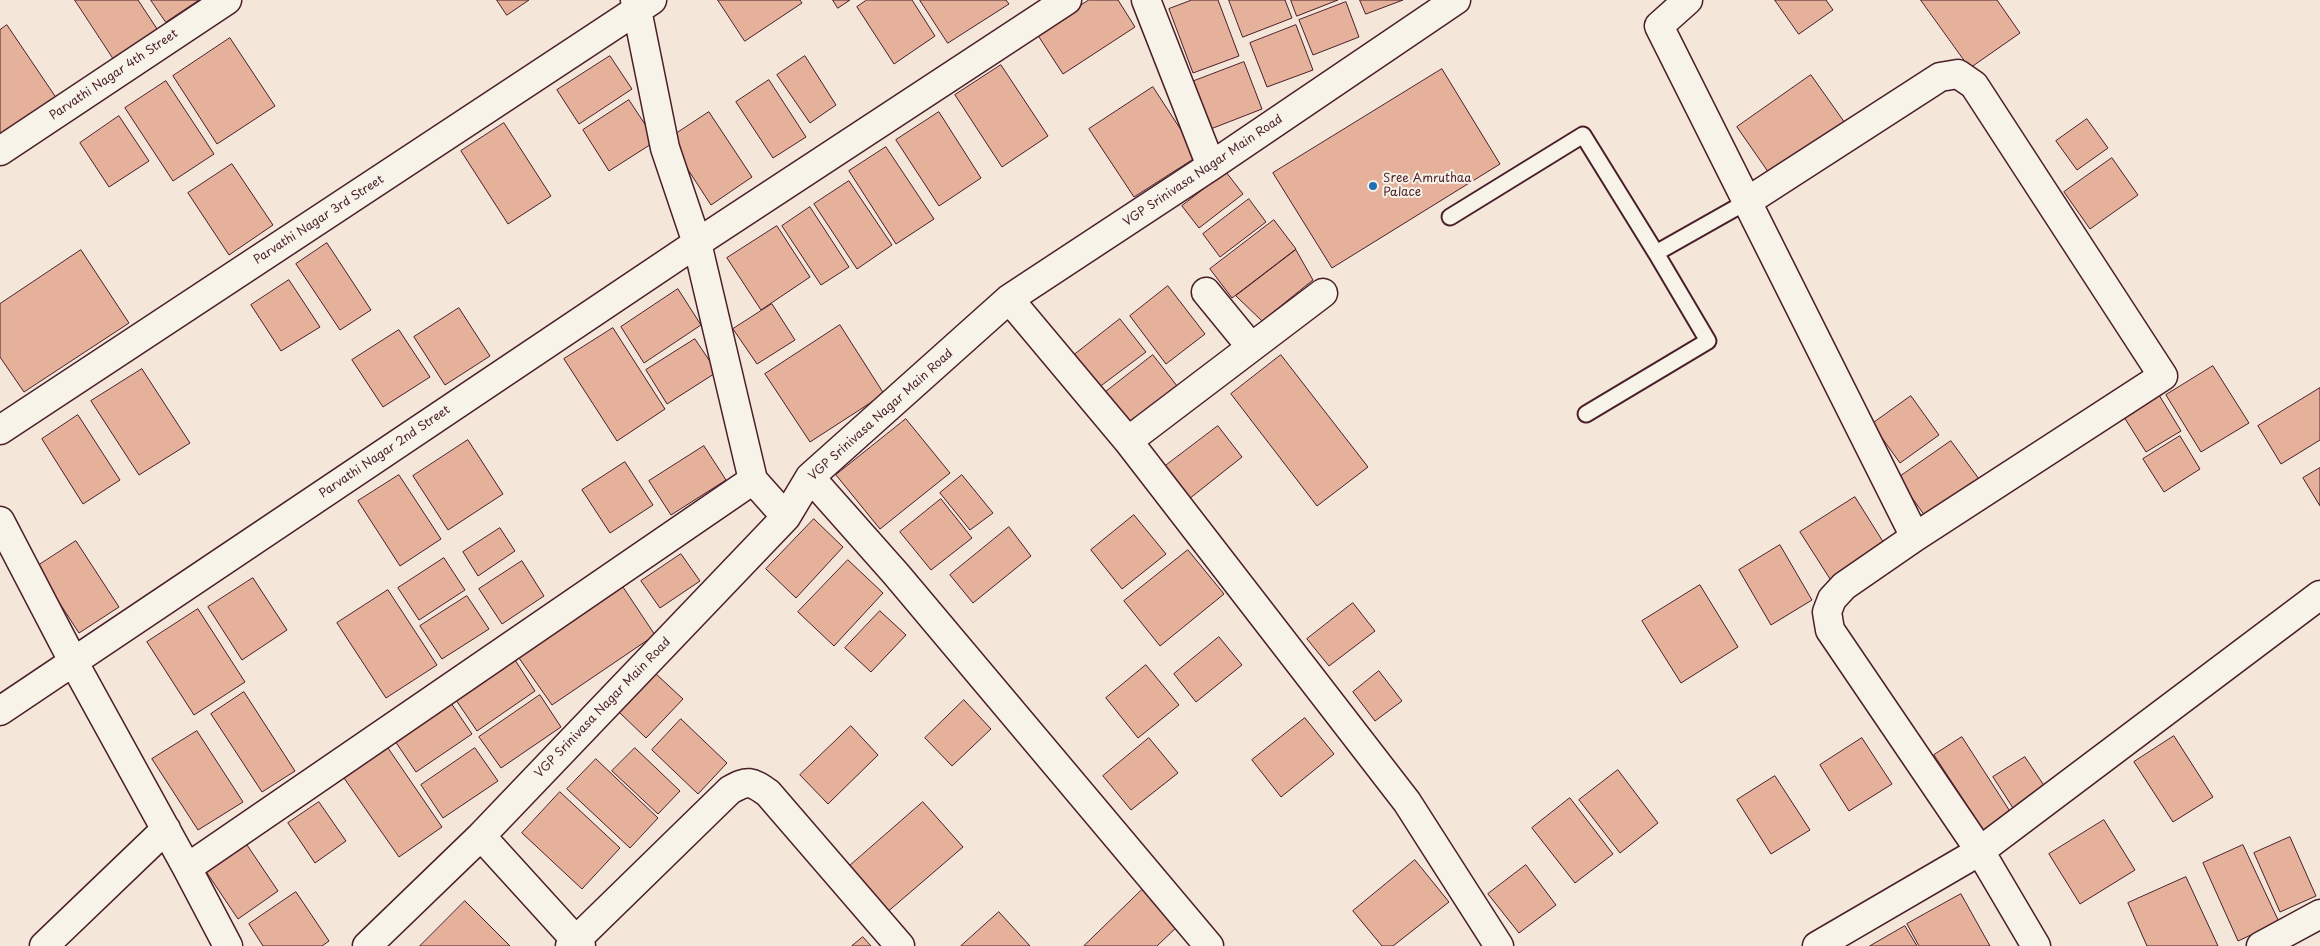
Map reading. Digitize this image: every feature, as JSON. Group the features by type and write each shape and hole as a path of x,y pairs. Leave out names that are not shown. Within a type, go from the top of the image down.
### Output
{"street":[{"name":"Parvathi Nagar 4th Street","path":"0,151 227,0"},
{"name":"Parvathi Nagar 2nd Street","path":"0,711 697,243 1067,0"},
{"path":"1146,0 1211,166"},
{"name":"VGP Srinivasa Nagar Main Road","path":"367,946 481,836 786,517 810,477 1009,299 1211,166 1456,0"},
{"path":"1688,0 1659,26 1915,537"},
{"path":"642,3 665,148 697,243 752,480 786,517"},
{"name":"Parvathi Nagar 3rd Street","path":"0,430 642,3"},
{"path":"1748,201 1940,77 1958,74 1974,85 2163,376 1915,537 1844,586 1832,599 1827,612 1830,630 1980,851 2036,946"},
{"path":"1206,292 1251,347"},
{"path":"1128,441 1323,293"},
{"path":"1009,299 1128,441 1407,802 1499,946"},
{"path":"810,477 896,574 1209,946"},
{"path":"187,868 752,480"},
{"path":"0,520 73,662 166,829 228,946"},
{"path":"1817,946 1980,851 2320,595"},
{"path":"481,836 575,944 730,790 744,782 755,784 768,793 900,946"},
{"path":"44,946 166,829"},
{"path":"2261,946 2320,914"}],"lane":[{"path":"1450,217 1583,135 1708,341 1586,414"},
{"path":"1656,253 1748,201"}],"building":[{"path":"75,0 138,0 161,35 117,64"},
{"path":"151,0 199,0 166,22"},
{"path":"497,0 529,0 507,15"},
{"path":"718,0 800,0 802,3 745,41"},
{"path":"833,0 850,0 838,8"},
{"path":"867,0 912,0 935,36 894,64 857,7"},
{"path":"920,0 1006,0 1009,4 948,43"},
{"path":"1089,0 1118,0 1135,27 1063,74 1037,34"},
{"path":"1192,0 1218,0 1239,56 1193,73 1169,9"},
{"path":"1229,0 1285,0 1292,18 1243,37"},
{"path":"1291,0 1338,0 1297,16"},
{"path":"1360,0 1403,0 1366,14"},
{"path":"1775,0 1826,0 1833,10 1799,34"},
{"path":"1921,0 1997,0 2020,33 1970,68"},
{"path":"1346,2 1359,37 1313,55 1299,20"},
{"path":"7,25 59,102 0,136 0,30"},
{"path":"1296,25 1313,70 1267,87 1250,43"},
{"path":"230,38 275,106 217,144 173,76"},
{"path":"610,56 632,89 579,124 557,90"},
{"path":"805,56 836,105 810,123 777,75"},
{"path":"1244,62 1262,109 1208,130 1189,83"},
{"path":"1001,65 1048,136 1002,167 955,95"},
{"path":"1442,69 1500,164 1332,268 1273,173"},
{"path":"1811,75 1845,123 1771,176 1737,127"},
{"path":"769,80 806,137 773,158 736,102"},
{"path":"166,81 214,154 173,181 125,108"},
{"path":"1153,87 1198,156 1134,197 1089,129"},
{"path":"629,100 656,141 609,171 583,130"},
{"path":"709,112 752,177 711,205 668,139"},
{"path":"939,112 981,178 939,206 896,140"},
{"path":"119,116 149,161 109,187 80,143"},
{"path":"2087,119 2108,148 2077,170 2056,141"},
{"path":"504,123 551,196 508,224 461,151"},
{"path":"886,147 934,219 896,244 849,171"},
{"path":"2112,158 2138,195 2090,229 2064,192"},
{"path":"232,164 273,225 229,255 188,193"},
{"path":"1226,172 1243,194 1199,228 1182,206"},
{"path":"849,181 892,245 857,269 814,204"},
{"path":"1249,199 1266,222 1220,257 1203,234"},
{"path":"810,207 849,267 821,285 782,226"},
{"path":"1274,220 1296,249 1232,298 1210,269"},
{"path":"777,226 810,277 761,310 727,258"},
{"path":"327,243 371,310 340,330 296,264"},
{"path":"81,250 129,323 24,392 0,357 0,304"},
{"path":"1296,250 1313,280 1262,321 1236,296"},
{"path":"289,280 320,327 281,351 251,305"},
{"path":"1168,286 1205,334 1166,364 1130,316"},
{"path":"678,289 701,325 644,363 621,327"},
{"path":"772,304 795,340 757,364 733,329"},
{"path":"459,308 490,356 445,385 414,337"},
{"path":"1120,319 1146,352 1094,391 1069,359"},
{"path":"840,325 884,394 810,442 765,374"},
{"path":"613,328 665,409 617,441 564,359"},
{"path":"399,330 430,377 383,407 352,360"},
{"path":"695,339 717,372 667,404 646,370"},
{"path":"1153,355 1181,391 1125,433 1098,398"},
{"path":"1281,355 1368,467 1317,506 1231,394"},
{"path":"2213,366 2249,423 2201,452 2166,395"},
{"path":"142,369 190,443 139,475 91,401"},
{"path":"2320,388 2320,440 2281,464 2258,426"},
{"path":"2159,395 2181,431 2146,452 2124,417"},
{"path":"1911,396 1939,435 1900,463 1872,424"},
{"path":"78,415 120,480 83,504 42,439"},
{"path":"906,419 950,473 880,529 836,475"},
{"path":"1218,426 1242,457 1189,499 1164,467"},
{"path":"2180,436 2200,469 2164,492 2143,459"},
{"path":"468,440 503,494 448,530 413,476"},
{"path":"1951,441 1979,479 1925,516 1898,478"},
{"path":"704,446 726,480 671,515 649,481"},
{"path":"625,462 653,505 610,533 582,490"},
{"path":"2320,468 2320,506 2303,478"},
{"path":"399,475 441,539 400,566 358,501"},
{"path":"962,475 993,513 970,530 940,493"},
{"path":"1855,497 1887,548 1832,582 1800,532"},
{"path":"941,499 972,538 931,570 900,532"},
{"path":"1134,515 1166,554 1122,589 1091,550"},
{"path":"814,519 843,547 796,598 766,569"},
{"path":"1009,527 1031,556 973,603 950,575"},
{"path":"500,528 515,551 478,576 463,552"},
{"path":"76,541 119,607 79,633 36,567"},
{"path":"1780,545 1812,600 1771,625 1739,570"},
{"path":"1188,550 1224,594 1160,646 1124,601"},
{"path":"681,554 700,581 660,608 641,581"},
{"path":"444,558 465,590 419,620 398,588"},
{"path":"848,560 883,593 834,646 798,612"},
{"path":"522,561 544,596 502,624 479,589"},
{"path":"253,578 287,630 242,660 208,607"},
{"path":"1700,585 1738,647 1681,683 1642,621"},
{"path":"623,587 655,635 552,705 519,658"},
{"path":"388,590 437,665 386,698 337,623"},
{"path":"467,596 489,629 442,659 420,626"},
{"path":"1353,603 1375,631 1329,666 1307,639"},
{"path":"198,609 245,682 194,715 147,642"},
{"path":"880,611 906,635 871,672 845,648"},
{"path":"1219,637 1242,665 1196,702 1174,674"},
{"path":"515,660 535,691 477,731 456,700"},
{"path":"1146,665 1179,705 1138,738 1106,698"},
{"path":"1379,671 1402,701 1375,721 1353,692"},
{"path":"656,674 683,699 646,738 619,712"},
{"path":"244,692 295,771 262,792 211,714"},
{"path":"540,695 561,727 501,768 479,737"},
{"path":"964,700 991,729 952,766 925,738"},
{"path":"451,703 472,734 416,772 395,741"},
{"path":"1305,718 1334,754 1281,797 1252,760"},
{"path":"681,719 727,763 698,794 652,750"},
{"path":"851,726 878,755 828,804 800,775"},
{"path":"197,731 243,802 198,830 152,759"},
{"path":"2174,736 2213,797 2173,822 2134,762"},
{"path":"1962,737 2013,816 1986,834 1934,755"},
{"path":"1149,738 1178,773 1131,810 1103,776"},
{"path":"1862,738 1892,784 1849,811 1820,765"},
{"path":"388,748 442,827 399,857 344,778"},
{"path":"475,748 498,781 443,818 421,785"},
{"path":"635,748 680,791 658,814 612,771"},
{"path":"2025,757 2045,787 2013,808 1993,777"},
{"path":"596,759 658,818 630,848 567,789"},
{"path":"1618,770 1658,823 1620,853 1579,800"},
{"path":"1775,776 1810,830 1771,854 1737,800"},
{"path":"560,792 620,848 582,889 522,833"},
{"path":"1570,798 1613,854 1575,883 1532,828"},
{"path":"319,802 346,841 315,863 288,823"},
{"path":"923,802 963,847 885,914 845,870"},
{"path":"2104,820 2135,870 2080,904 2049,854"},
{"path":"2290,837 2316,896 2280,912 2254,853"},
{"path":"245,842 278,891 238,919 205,870"},
{"path":"2243,845 2279,922 2238,941 2203,863"},
{"path":"1415,860 1449,902 1393,946 1382,946 1353,911"},
{"path":"1526,865 1556,905 1519,933 1488,894"},
{"path":"2186,877 2218,946 2147,946 2128,903"},
{"path":"1146,886 1181,923 1157,946 1084,946"},
{"path":"296,892 329,941 322,946 263,946 249,924"},
{"path":"1961,894 1990,946 1919,946 1907,924"},
{"path":"465,901 510,946 420,946"},
{"path":"999,912 1030,946 961,946"},
{"path":"1905,926 1917,946 1870,946"},
{"path":"863,937 871,946 852,946"}],"place":[{"name":"Sree Amruthaa Palace","path":"1373,186"}]}
